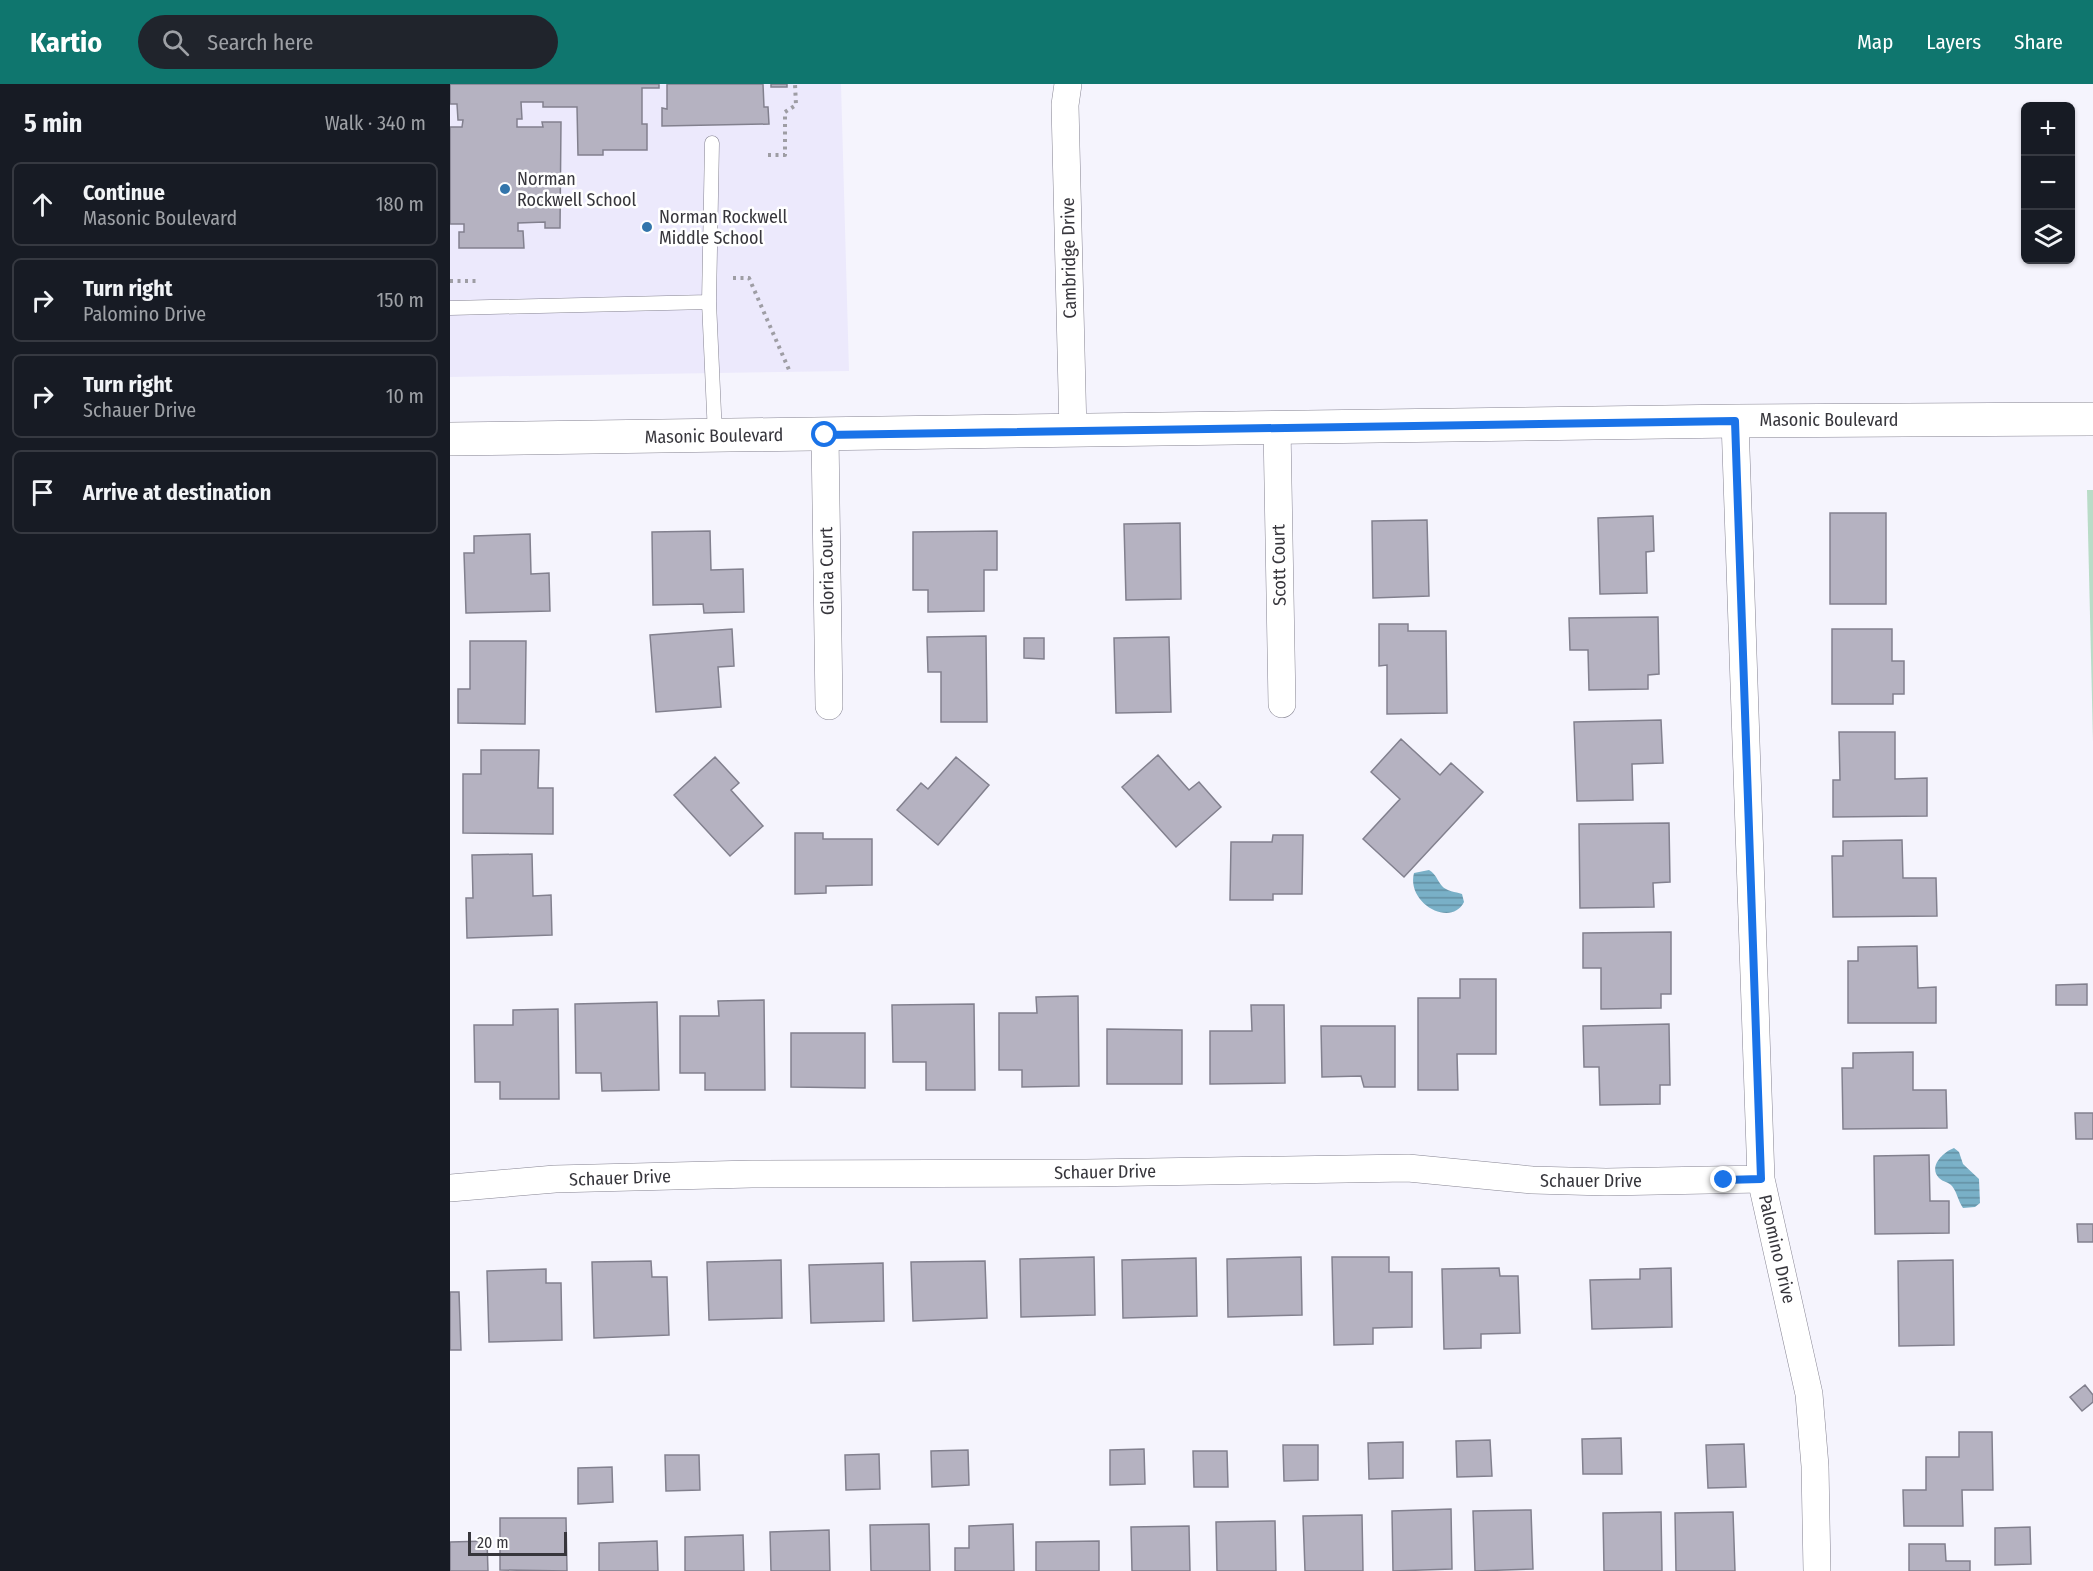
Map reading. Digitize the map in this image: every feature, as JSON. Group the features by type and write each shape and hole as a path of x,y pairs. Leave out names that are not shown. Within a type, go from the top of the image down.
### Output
{"street":[{"name":"Cambridge Drive","path":"1068,84 1065,105 1073,432"},
{"name":"Masonic Boulevard","path":"450,439 1735,421 2093,419"},
{"name":"Palomino Drive","path":"1735,421 1761,1179 1809,1394 1815,1466 1817,1571"},
{"name":"Scott Court","path":"1277,427 1281,704"},
{"name":"Gloria Court","path":"825,435 829,706"},
{"name":"Schauer Drive","path":"450,1188 555,1179 752,1174 1086,1173 1408,1168 1532,1180 1606,1182 1761,1179"}],"lane":[{"path":"712,143 709,303 715,435"},
{"path":"450,308 709,303"}],"path":[{"path":"768,155 785,155 785,112 796,105 795,84"}],"shaded area":[{"name":"Norman Rockwell Middle School","path":"450,84 841,84 849,371 450,377"}],"green space":[{"path":"2087,490 2093,490 2093,741"}],"water":[{"path":"1429,870 1444,888 1462,894 1464,902 1458,909 1450,913 1431,909 1417,894 1413,884 1414,873"},
{"path":"1954,1148 1959,1152 1963,1164 1979,1179 1980,1203 1975,1207 1963,1208 1952,1186 1936,1174 1938,1160"}],"building":[{"name":"Norman Rockwell School","path":"450,84 659,84 659,88 642,88 642,124 647,124 647,150 603,150 603,155 578,155 577,107 543,107 543,102 521,102 522,119 517,119 517,127 543,127 542,122 561,122 560,228 545,228 545,222 518,223 518,231 523,231 524,248 459,248 459,232 464,232 464,224 450,224 450,127 462,127 463,120 458,120 457,104 450,104"},
{"name":"Norman Rockwell School","path":"667,84 763,84 764,107 768,107 769,124 662,126 662,108 667,109"},
{"path":"771,84 787,84 787,87 771,87"},
{"path":"1830,513 1886,513 1886,604 1830,604"},
{"path":"1653,516 1654,551 1646,552 1647,593 1600,594 1598,518"},
{"path":"1427,520 1429,596 1373,598 1372,521"},
{"path":"1180,523 1181,599 1126,600 1124,524"},
{"path":"710,531 711,570 743,569 744,612 704,613 703,604 653,605 652,532"},
{"path":"997,531 997,570 984,570 984,611 928,612 928,590 913,590 913,532"},
{"path":"530,534 531,574 549,573 550,611 466,613 464,553 474,553 474,536"},
{"path":"1658,617 1659,674 1648,675 1648,689 1589,690 1588,650 1570,650 1569,618"},
{"path":"1379,624 1408,624 1408,631 1446,631 1447,713 1387,714 1387,665 1379,666"},
{"path":"732,629 734,666 718,667 721,707 656,712 650,635"},
{"path":"1832,629 1892,629 1892,661 1904,661 1904,694 1893,694 1893,704 1832,704"},
{"path":"986,636 987,722 941,722 941,672 928,672 927,637"},
{"path":"1169,637 1171,712 1116,713 1114,638"},
{"path":"1024,638 1044,638 1044,659 1024,658"},
{"path":"470,641 526,641 525,724 458,723 458,689 470,689"},
{"path":"1661,720 1663,763 1632,764 1633,800 1577,801 1574,722"},
{"path":"1839,732 1895,732 1895,779 1927,778 1927,816 1833,817 1833,780 1840,780"},
{"path":"1401,739 1440,775 1451,763 1483,792 1404,877 1363,839 1400,799 1371,772"},
{"path":"481,750 539,750 538,788 553,788 553,834 463,833 463,774 481,774"},
{"path":"1158,755 1189,790 1199,782 1221,807 1176,847 1122,787"},
{"path":"715,757 739,783 731,790 763,826 730,856 674,795"},
{"path":"956,757 989,785 938,845 897,810 921,783 928,789"},
{"path":"1669,823 1670,882 1653,883 1654,907 1580,908 1579,824"},
{"path":"795,833 823,833 823,839 872,839 872,885 826,886 826,893 795,894"},
{"path":"1273,835 1303,835 1302,894 1273,894 1273,900 1230,900 1231,842 1272,842"},
{"path":"1902,840 1903,878 1936,878 1937,916 1833,917 1832,856 1843,856 1843,841"},
{"path":"532,854 533,896 551,895 552,935 467,938 466,898 473,898 472,855"},
{"path":"1671,932 1671,994 1661,994 1661,1008 1601,1009 1601,968 1583,968 1583,933"},
{"path":"1917,946 1918,988 1936,987 1936,1023 1848,1023 1848,961 1858,961 1858,947"},
{"path":"1460,979 1496,979 1496,1054 1457,1054 1458,1090 1418,1090 1418,998 1460,998"},
{"path":"2087,984 2087,1005 2056,1005 2056,985"},
{"path":"1078,996 1079,1086 1022,1087 1022,1070 999,1070 999,1013 1037,1013 1036,997"},
{"path":"764,1000 765,1090 705,1090 705,1073 680,1073 680,1016 719,1016 718,1001"},
{"path":"657,1002 659,1090 602,1091 601,1073 576,1073 575,1004"},
{"path":"974,1004 975,1090 926,1090 926,1062 893,1062 892,1005"},
{"path":"1251,1005 1284,1005 1285,1083 1210,1084 1210,1031 1252,1031"},
{"path":"558,1009 559,1099 500,1099 500,1082 475,1082 474,1025 513,1025 513,1010"},
{"path":"1669,1024 1670,1085 1660,1085 1660,1104 1600,1105 1599,1067 1584,1067 1583,1026"},
{"path":"1321,1026 1395,1026 1395,1087 1364,1087 1361,1076 1322,1077"},
{"path":"1107,1029 1182,1030 1182,1084 1107,1084"},
{"path":"791,1033 865,1033 865,1088 791,1087"},
{"path":"1913,1052 1913,1090 1946,1090 1947,1128 1843,1129 1842,1068 1853,1068 1853,1053"},
{"path":"2075,1113 2093,1113 2093,1139 2076,1139"},
{"path":"1929,1155 1930,1201 1949,1201 1949,1233 1875,1234 1874,1156"},
{"path":"2077,1224 2093,1224 2093,1242 2078,1242"},
{"path":"1094,1257 1095,1315 1021,1317 1020,1259"},
{"path":"1301,1257 1302,1315 1228,1317 1227,1259"},
{"path":"1332,1257 1389,1257 1389,1272 1412,1272 1412,1327 1373,1328 1373,1344 1334,1345"},
{"path":"1196,1258 1197,1316 1123,1318 1122,1260"},
{"path":"781,1260 782,1318 709,1320 707,1262"},
{"path":"1953,1260 1954,1345 1899,1346 1898,1261"},
{"path":"651,1261 652,1277 667,1277 669,1335 594,1338 592,1262"},
{"path":"985,1261 987,1318 913,1321 911,1262"},
{"path":"883,1263 884,1321 811,1323 809,1265"},
{"path":"1499,1268 1500,1276 1518,1276 1520,1333 1481,1334 1481,1348 1444,1349 1442,1269"},
{"path":"1671,1268 1672,1327 1592,1329 1590,1280 1640,1279 1640,1269"},
{"path":"546,1269 546,1283 561,1283 562,1340 489,1342 487,1271"},
{"path":"450,1292 459,1292 461,1350 450,1350"},
{"path":"2085,1385 2093,1395 2093,1402 2082,1411 2070,1397"},
{"path":"1959,1432 1992,1432 1993,1490 1962,1490 1963,1526 1904,1526 1903,1490 1926,1490 1926,1457 1959,1457"},
{"path":"1621,1438 1622,1474 1583,1474 1582,1439"},
{"path":"1490,1440 1492,1476 1457,1477 1456,1441"},
{"path":"1403,1442 1403,1478 1369,1479 1368,1443"},
{"path":"1744,1444 1746,1487 1708,1488 1706,1445"},
{"path":"1283,1445 1318,1445 1318,1480 1284,1481"},
{"path":"1144,1449 1145,1484 1110,1485 1110,1450"},
{"path":"968,1450 969,1485 932,1487 931,1451"},
{"path":"1193,1451 1227,1451 1228,1487 1194,1487"},
{"path":"879,1454 880,1489 846,1490 845,1455"},
{"path":"665,1455 699,1455 700,1490 666,1491"},
{"path":"612,1467 613,1502 578,1504 578,1468"},
{"path":"1451,1509 1452,1569 1393,1571 1392,1511"},
{"path":"1531,1510 1533,1569 1475,1571 1473,1511"},
{"path":"1661,1512 1662,1571 1604,1571 1603,1513"},
{"path":"1733,1512 1735,1571 1676,1571 1675,1513"},
{"path":"1362,1515 1363,1571 1305,1571 1303,1516"},
{"path":"500,1518 566,1518 567,1571 500,1570"},
{"path":"1275,1521 1276,1571 1217,1571 1216,1522"},
{"path":"929,1524 930,1571 871,1571 870,1525"},
{"path":"1013,1524 1014,1571 955,1571 955,1548 969,1548 969,1526"},
{"path":"1189,1526 1190,1571 1132,1571 1131,1527"},
{"path":"2030,1527 2031,1564 1995,1565 1995,1528"},
{"path":"829,1530 830,1571 771,1571 770,1532"},
{"path":"743,1535 744,1571 685,1571 685,1537"},
{"path":"487,1541 488,1571 450,1571 450,1542"},
{"path":"657,1541 658,1571 599,1571 599,1543"},
{"path":"1099,1541 1099,1571 1036,1571 1036,1542"},
{"path":"1909,1544 1945,1544 1946,1561 1970,1561 1970,1571 1909,1571"}],"place":[{"name":"Norman Rockwell School","path":"505,189"},
{"name":"Norman Rockwell Middle School","path":"647,227"}],"route":[{"path":"825,435 1735,421 1761,1179 1724,1180"}]}
